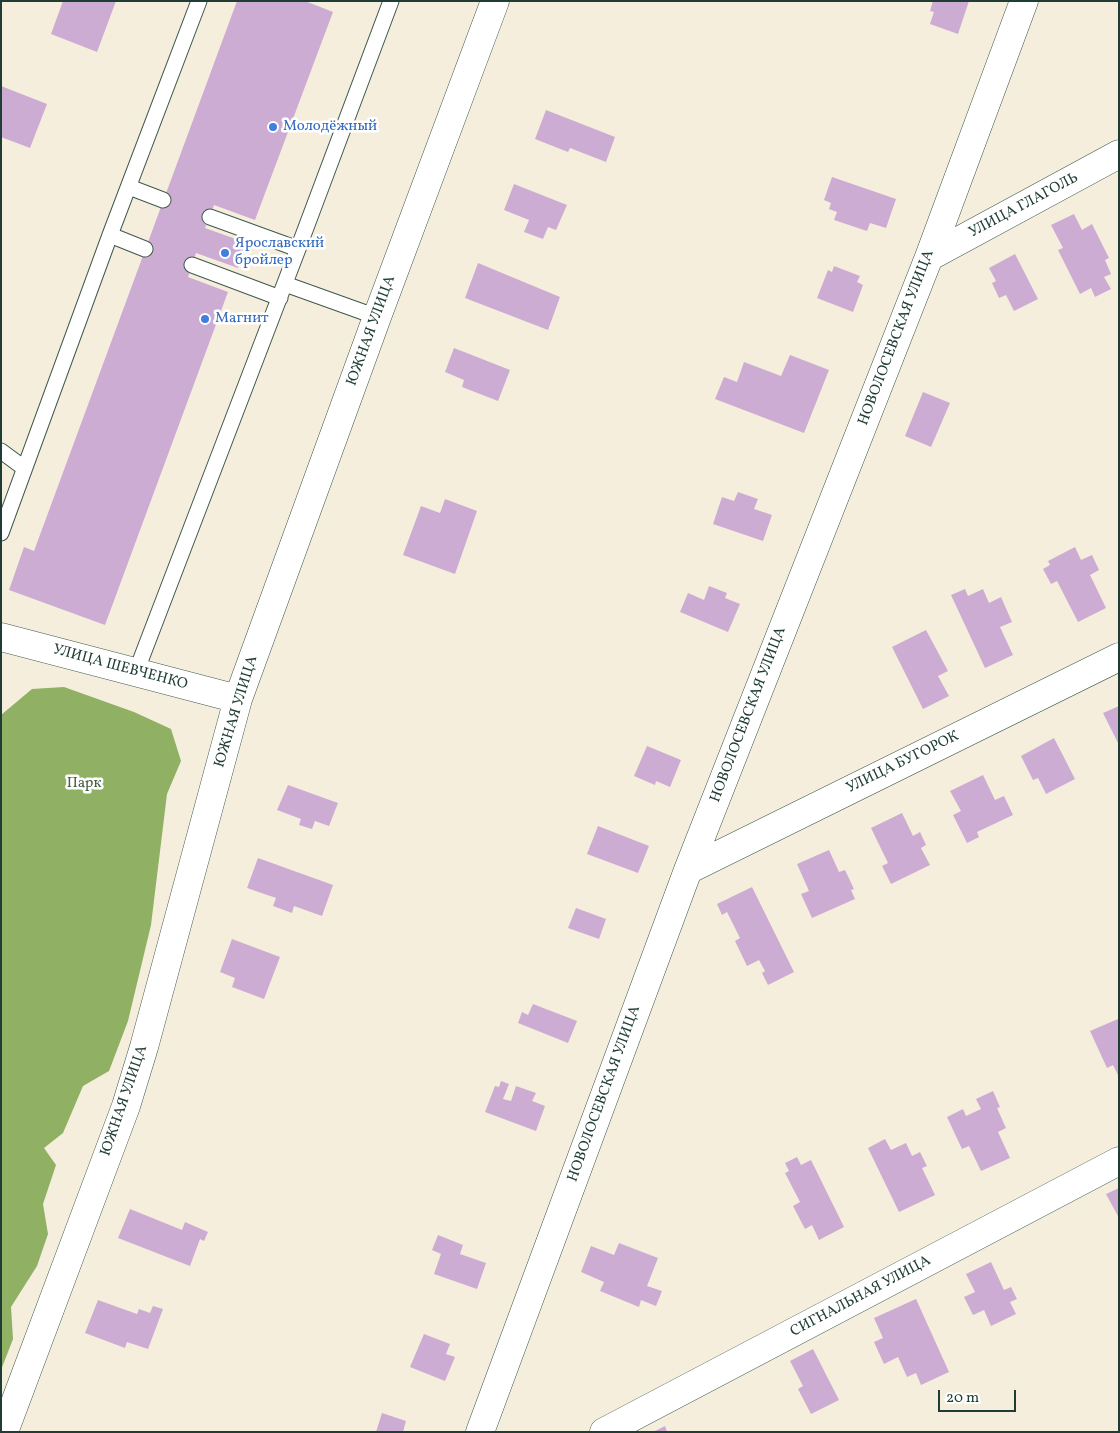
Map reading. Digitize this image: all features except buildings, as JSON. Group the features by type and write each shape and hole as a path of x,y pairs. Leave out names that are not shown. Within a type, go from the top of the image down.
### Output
{"street":[{"name":"ЮЖНАЯ УЛИЦА","path":"4,1432 126,1106 144,1047 238,699 377,317 495,1"},
{"name":"НОВОЛОСЕВСКАЯ УЛИЦА","path":"480,1432 688,870 929,257 1024,1"},
{"name":"УЛИЦА ГЛАГОЛЬ","path":"929,257 1119,154"},
{"name":"УЛИЦА ШЕВЧЕНКО","path":"1,637 238,699"},
{"name":"УЛИЦА БУГОРОК","path":"688,870 1119,656"},
{"name":"СИГНАЛЬНАЯ УЛИЦА","path":"604,1432 1119,1161"}],"lane":[{"path":"1,533 110,235 199,1"},
{"path":"136,672 391,1"},
{"path":"129,187 163,200"},
{"path":"210,217 298,249"},
{"path":"110,235 145,249"},
{"path":"192,265 377,317"},
{"path":"1,451 24,468"}],"green space":[{"name":"Парк","path":"64,687 134,712 171,729 181,761 167,794 151,925 128,1021 109,1071 83,1086 63,1133 44,1148 56,1165 43,1204 48,1234 37,1266 11,1307 13,1339 1,1370 1,715 32,689"}],"place":[{"name":"Молодёжный","path":"273,127"},
{"name":"Ярославский бройлер","path":"225,253"},
{"name":"Магнит","path":"205,319"}]}
